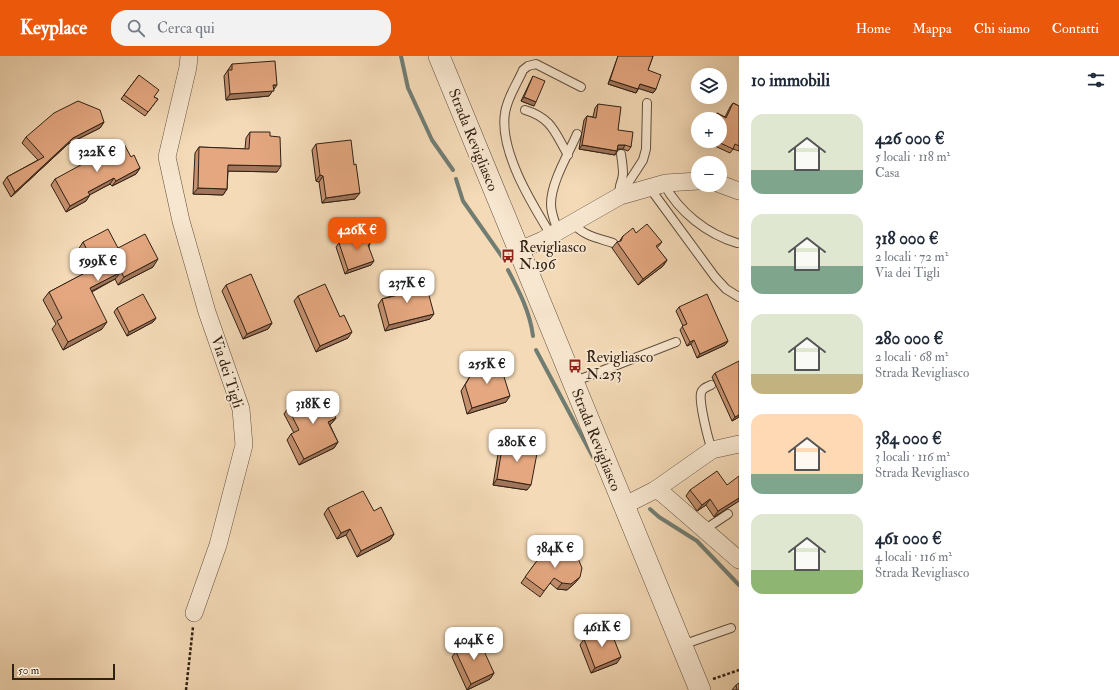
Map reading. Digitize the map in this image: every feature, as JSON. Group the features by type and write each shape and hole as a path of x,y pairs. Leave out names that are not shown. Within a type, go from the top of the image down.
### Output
{"street":[{"name":"Via dei Tigli","path":"189,56 167,156 181,221 207,312 241,409 244,445 218,545 194,613"},
{"name":"Strada Revigliasco","path":"439,56 698,687"},
{"path":"517,247 529,246 620,196 656,186 691,182"},
{"path":"727,187 739,191"},
{"path":"623,506 655,490 729,448"},
{"path":"655,490 662,493 739,560"}],"lane":[{"path":"555,233 526,190 508,146 505,128 505,113 523,70 528,66 536,64 581,87"},
{"path":"620,196 643,160 646,149 647,102"},
{"path":"525,110 539,114 549,123 568,155"},
{"path":"555,233 551,203 555,186 577,134"},
{"path":"620,196 618,186 623,171 621,154"},
{"path":"656,186 688,215 712,231 737,243"},
{"path":"656,186 715,277 726,289 739,297"},
{"path":"573,223 578,230 584,234 613,243"},
{"path":"572,382 676,342"},
{"path":"711,385 703,389 701,394 705,422 729,448"},
{"path":"704,530 728,514"},
{"path":"681,645 731,628"}],"path":[{"path":"186,690 194,613"},
{"path":"698,687 739,670"}],"building":[{"path":"618,56 653,56 648,70 661,75 656,89 640,84 638,89 610,80"},
{"path":"275,61 277,85 273,85 274,91 230,94 228,70 232,70 232,64"},
{"path":"139,75 159,90 154,97 158,99 148,112 124,95"},
{"path":"533,76 545,81 536,102 524,97"},
{"path":"78,101 100,110 104,122 73,138 15,192 7,177 44,157 26,137 54,113"},
{"path":"733,103 739,106 739,146 735,144 733,149 727,146 727,116"},
{"path":"598,104 621,107 618,130 633,132 631,147 618,145 617,151 582,145 587,116 596,118"},
{"path":"250,132 270,132 270,136 280,137 281,166 228,165 227,189 198,188 199,147 249,149"},
{"path":"351,140 354,165 356,164 360,193 326,198 323,176 320,175 316,144"},
{"path":"123,142 131,157 134,155 140,168 116,181 114,178 88,192 90,195 70,206 55,179"},
{"path":"647,224 662,242 656,246 667,260 643,279 617,242 621,241 623,236 633,228 636,233"},
{"path":"108,229 118,248 145,234 158,259 124,277 121,272 90,288 107,322 68,342 57,321 62,318 49,292 96,267 83,242"},
{"path":"366,231 370,244 368,245 374,261 348,270 339,243 348,240 347,237"},
{"path":"251,274 272,323 247,334 226,285"},
{"path":"407,280 410,292 427,288 434,314 389,325 382,299 398,295 395,283"},
{"path":"325,284 340,317 344,315 352,332 320,346 298,296"},
{"path":"143,294 156,318 129,332 117,308"},
{"path":"707,294 728,341 700,354 694,340 690,342 682,326 687,324 679,307"},
{"path":"499,361 510,396 472,408 465,385 475,368"},
{"path":"739,361 739,415 735,417 715,373"},
{"path":"322,391 336,418 328,422 338,442 304,459 291,434 299,430 288,408"},
{"path":"503,442 538,448 531,485 497,479"},
{"path":"717,471 727,485 739,476 739,498 718,511 710,499 702,505 690,490"},
{"path":"363,491 374,511 381,507 394,534 361,551 350,529 341,533 328,508"},
{"path":"547,547 558,555 567,551 577,556 582,568 580,577 571,584 562,583 554,578 544,591 525,577"},
{"path":"610,629 621,657 595,668 584,639"},
{"path":"469,637 472,643 479,640 494,673 471,684 456,652 462,649 459,642"},
{"path":"739,683 739,690 737,690 736,685"}],"waterway":[{"path":"401,56 408,88 432,140 453,170"},
{"path":"456,179 463,201 503,258"},
{"path":"508,270 527,310 533,336"},
{"path":"536,350 593,457"},
{"path":"650,509 659,517 697,541 739,585"}],"place":[{"name":"Revigliasco N.196","path":"508,256"},
{"name":"Revigliasco N.253","path":"575,366"}]}
